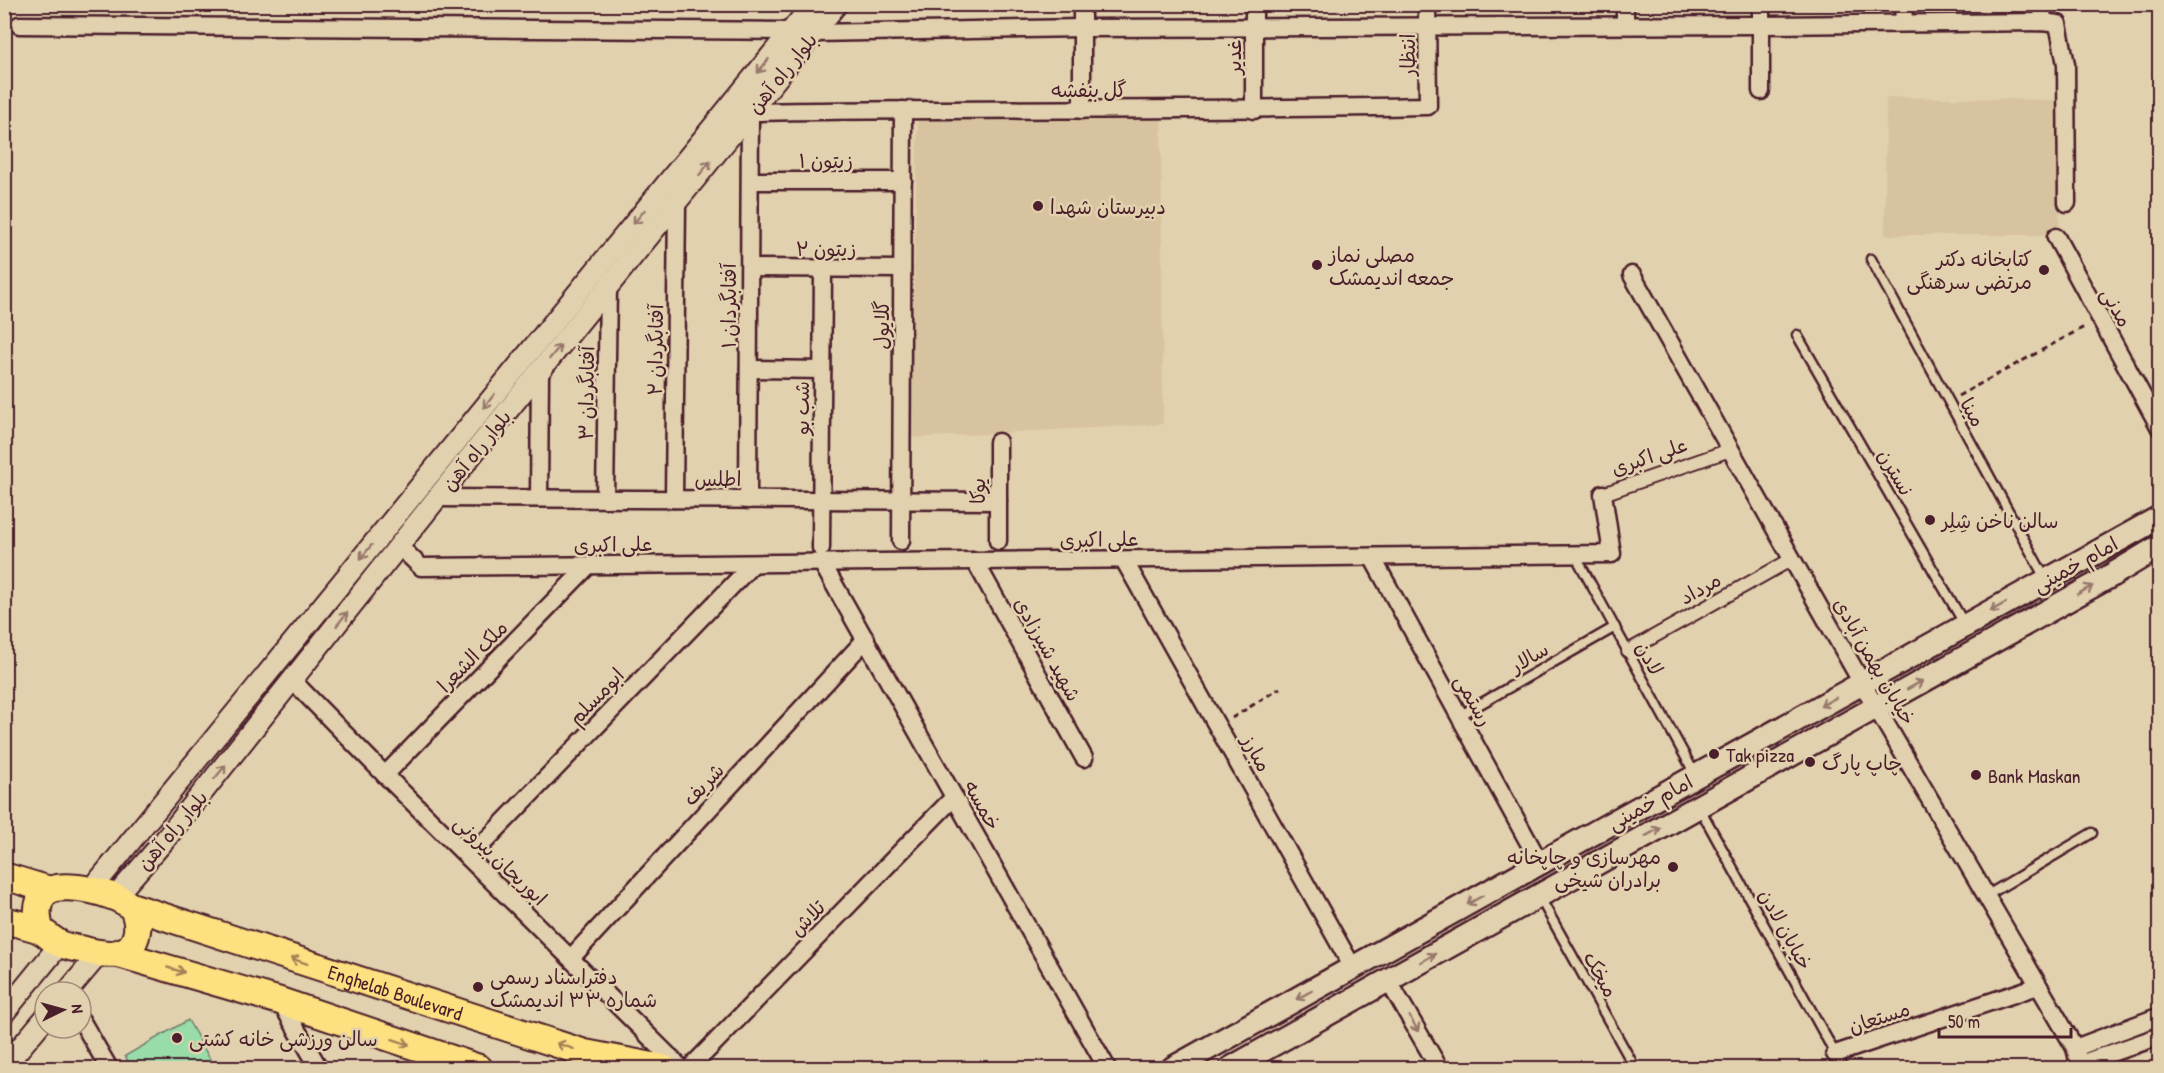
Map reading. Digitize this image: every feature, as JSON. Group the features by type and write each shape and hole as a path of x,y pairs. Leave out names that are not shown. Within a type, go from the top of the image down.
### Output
{"main road":[{"name":"امام خمینی","path":"1173,1068 2160,517"},
{"name":"امام خمینی","path":"1231,1068 2107,578 2160,546"},
{"path":"4,876 50,890 38,907 36,920 50,937"},
{"name":"Enghelab Boulevard","path":"50,890 66,887 91,890 585,1053 663,1068"},
{"path":"109,954 128,949 134,943 137,934 138,923 123,902"},
{"path":"4,920 50,937 280,1001 479,1068"}],"street":[{"name":"بلوار راه آهن","path":"91,890 813,4"},
{"name":"بلوار راه آهن","path":"123,902 164,841 437,498 837,4"},
{"path":"1082,4 1082,110"},
{"name":"غدیر","path":"1254,4 1254,110"},
{"name":"انتظار","path":"1427,4 1428,106"},
{"path":"1625,4 1625,25"},
{"path":"1761,4 1761,91"},
{"path":"1903,4 1904,22"},
{"path":"2043,4 2066,64 2067,203"},
{"path":"19,25 814,33 1082,28 2050,23"},
{"name":"گل بنفشه","path":"750,112 1254,110 1428,106"},
{"name":"گلایول","path":"901,541 903,110"},
{"name":"آفتابگردان ۱","path":"748,500 750,112"},
{"name":"زیتون ۱","path":"750,181 903,182"},
{"name":"آفتابگردان ۲","path":"675,499 677,202"},
{"name":"مدنی","path":"2055,237 2160,428"},
{"name":"زیتون ۲","path":"750,268 902,269"},
{"name":"شب بو","path":"822,555 823,269"},
{"name":"خیابان بهمن آبادی","path":"1632,275 2078,1060"},
{"name":"آفتابگردان ۳","path":"605,499 608,287"},
{"path":"749,369 822,370"},
{"path":"539,498 540,372"},
{"name":"یوکا","path":"998,442 998,541"},
{"name":"علی اکبری","path":"399,546 422,567 753,564 822,555 975,561 1612,554 1603,494 1730,450"},
{"name":"اطلس","path":"437,498 998,501"},
{"name":"خمسه","path":"822,555 866,639 1107,1068"},
{"name":"رستمی","path":"1372,557 1540,863"},
{"name":"مرداد","path":"1628,651 1792,559"},
{"name":"مبارز","path":"1124,560 1353,968"},
{"name":"شهید شیرزادی","path":"975,561 1084,758"},
{"name":"ابومسلم","path":"469,858 753,564"},
{"name":"ملک الشعرا","path":"385,775 589,565"},
{"name":"شریف","path":"571,958 866,639"},
{"name":"ابوریحان بیرونی","path":"293,681 681,1068"},
{"name":"تلاش","path":"690,1068 954,797"},
{"path":"4,1013 50,937"},
{"path":"80,980 109,954"},
{"path":"1388,980 1439,1068"},
{"name":"مستعان","path":"1839,1061 2038,986"},
{"path":"280,1001 319,1068"},
{"path":"2078,1060 2160,1016"},
{"path":"4,1067 33,1032"},
{"path":"2078,1060 2160,1036"},
{"path":"93,1040 109,1068"}],"lane":[{"name":"مینا","path":"1871,259 2046,580"},
{"name":"نسترن","path":"1797,335 1965,626"},
{"name":"لادن","path":"1575,555 1696,776"},
{"name":"سالار","path":"1459,716 1615,627"},
{"name":"خیابان لادن","path":"1699,806 1839,1061"},
{"path":"1986,896 2092,833"},
{"name":"میخک","path":"1539,896 1635,1068"}],"path":[{"path":"1948,401 2100,318"},
{"path":"1218,727 1280,688"}],"shaded area":[{"path":"1886,97 2057,100 2060,235 1885,235"},
{"path":"918,114 1161,114 1163,424 910,438"}],"green space":[{"name":"سالن ورزشی خانه کشتی","path":"188,1020 215,1068 132,1068 125,1056"}],"place":[{"name":"دبیرستان شهدا","path":"1038,206"},
{"name":"مصلی نماز جمعه اندیمشک","path":"1317,265"},
{"name":"کتابخانه دکتر مرتضی سرهنگی","path":"2044,270"},
{"name":"سالن ناخن شِلِر","path":"1930,520"},
{"name":"Tak pizza","path":"1714,754"},
{"name":"چاپ پارگ","path":"1810,762"},
{"name":"Bank Maskan","path":"1976,775"},
{"name":"مهرسازی و چاپخانه برادران شیخی","path":"1673,867"},
{"name":"دفتراسناد رسمی شماره ۳۳ اندیمشک","path":"478,987"},
{"name":"سالن ورزشی خانه کشتی","path":"177,1038"}]}
